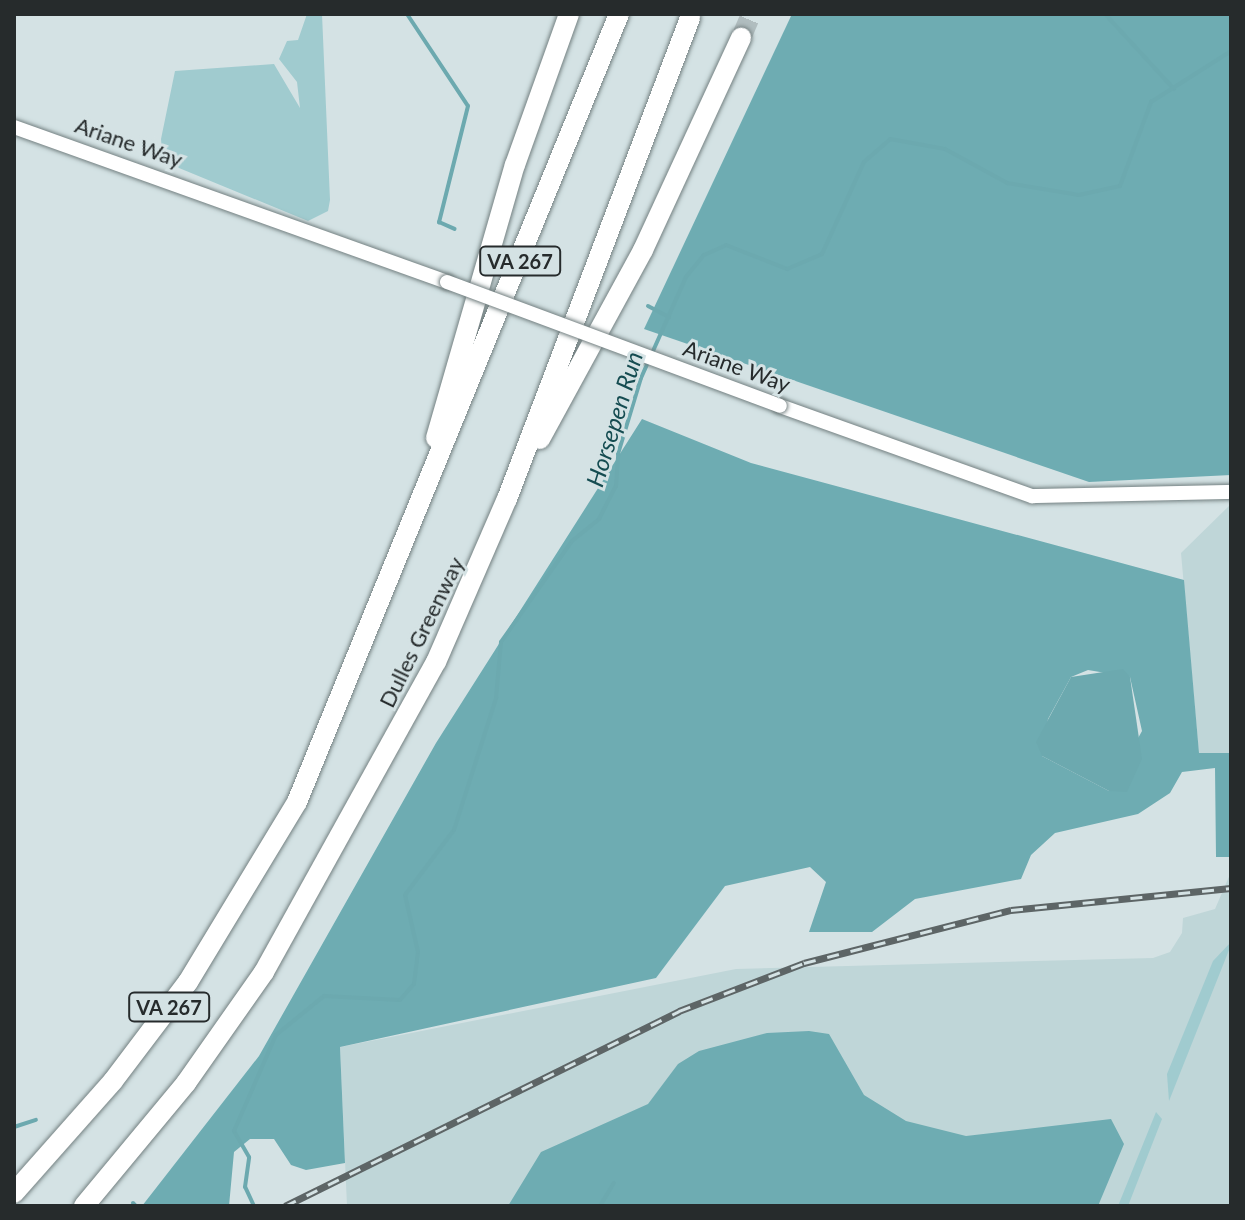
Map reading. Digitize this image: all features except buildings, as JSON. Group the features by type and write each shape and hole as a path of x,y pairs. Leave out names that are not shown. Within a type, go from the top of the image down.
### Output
{"highway":[{"path":"417,507 515,165 569,14"},
{"name":"Dulles Greenway","path":"14,1193 113,1081 260,872 328,737 417,507 619,14"},
{"name":"Dulles Greenway","path":"84,1206 186,1083 302,910 436,662 507,499 690,18"},
{"path":"507,499 643,250 741,38"}],"street":[{"name":"Ariane Way","path":"14,127 341,241 780,406 1032,496 1231,492"}],"shaded area":[{"path":"307,14 322,14 330,200 328,211 308,221 179,168 162,151 161,139 175,71 274,64 300,108 297,82 279,59 287,41 298,40"},
{"path":"792,14 1231,14 1231,475 1089,482 644,329"},
{"path":"642,419 751,463 1184,580 1199,753 1231,753 1231,857 1216,857 1215,768 1182,772 1170,793 1138,814 1055,833 1031,855 1021,879 915,899 872,932 809,932 826,882 810,867 725,886 656,978 340,1047 345,1163 306,1170 291,1165 274,1139 250,1139 234,1152 229,1206 142,1206 259,1056 436,743","holes":["1088,670 1130,677 1142,731 1109,791 1042,756 1048,719 1071,677"]},
{"path":"1231,504 1231,753 1199,754 1181,553"},
{"path":"1123,669 1130,677 1142,759 1127,792 1109,791 1042,756 1036,742 1071,677"},
{"path":"1231,872 1231,1206 347,1206 340,1047 736,969 1153,958 1170,952 1182,933 1183,918 1215,909"},
{"path":"1231,942 1169,1101 1167,1074 1213,961"},
{"path":"809,1031 829,1034 864,1095 906,1121 966,1136 1111,1119 1124,1144 1098,1206 508,1206 541,1152 648,1104 678,1064 699,1051 767,1033"},
{"path":"1156,1112 1162,1119 1128,1206 1118,1206"}],"waterway":[{"path":"407,14 468,106 439,222 455,229"},
{"path":"1105,14 1174,89"},
{"name":"Horsepen Run","path":"254,1206 245,1187 249,1157 234,1131 276,1035 324,996 400,1000 414,984 418,952 405,895 454,830 496,698 501,642 572,541 599,519 616,486 618,454 641,378 686,277 704,255 726,245 787,269 822,254 864,162 890,139 945,149 1007,183 1079,195 1120,186 1151,102 1231,51"},
{"path":"648,306 669,317"},
{"path":"14,1127 36,1120"},
{"path":"600,1206 614,1183"},
{"path":"133,1203 136,1206"}],"tunnel":[{"path":"741,38 751,14"}],"railway":[{"path":"285,1206 679,1011 804,963 1011,910 1231,888"}]}
